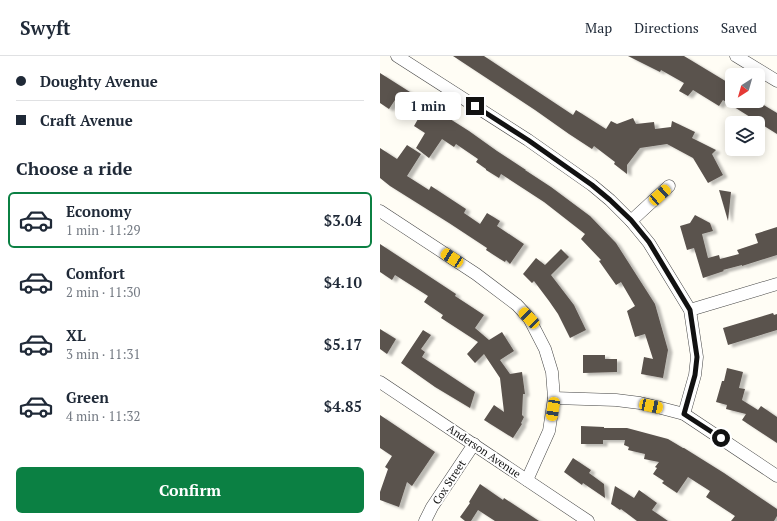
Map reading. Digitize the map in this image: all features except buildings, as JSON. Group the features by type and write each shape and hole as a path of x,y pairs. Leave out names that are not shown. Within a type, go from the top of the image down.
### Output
{"street":[{"path":"397,56 528,140 573,171 598,190 631,220 649,242 690,310 697,357 695,375 684,414"},
{"path":"736,56 777,81"},
{"path":"631,220 669,186"},
{"path":"380,211 476,274 517,305 529,318 545,349 552,372 554,398 549,431 527,480"},
{"path":"690,310 777,284"},
{"name":"Anderson Avenue","path":"380,382 588,521"},
{"path":"554,398 616,400 654,406 684,414 777,476"},
{"name":"Cox Street","path":"425,521 432,507 474,444"}],"route":[{"path":"475,106 528,140 592,185 631,220 649,242 690,310 697,357 695,375 684,414 721,438"}]}
